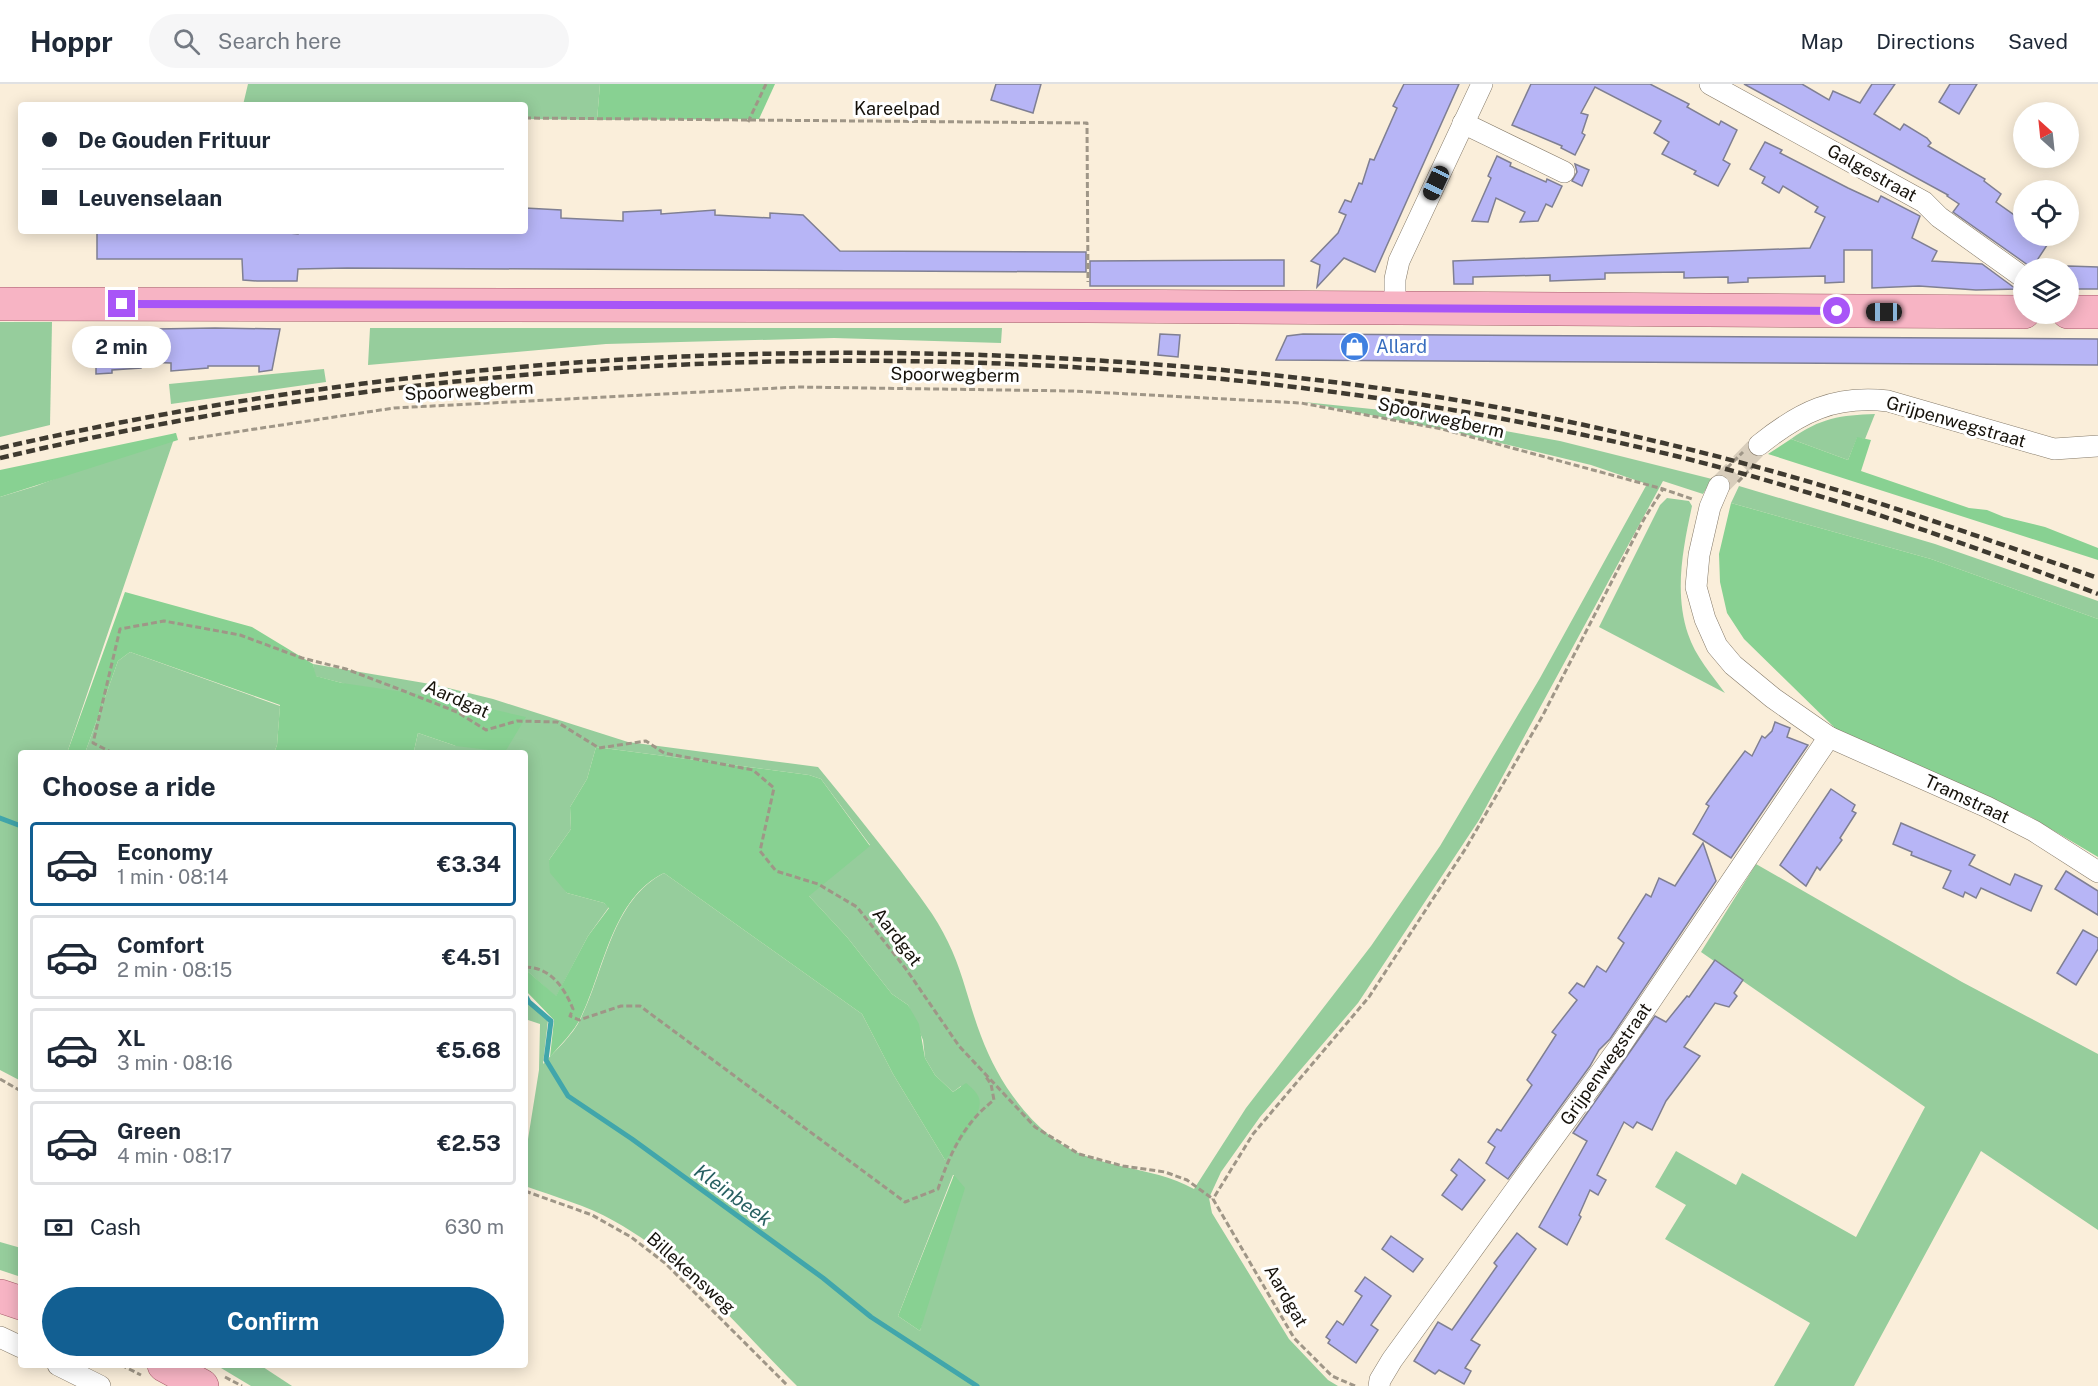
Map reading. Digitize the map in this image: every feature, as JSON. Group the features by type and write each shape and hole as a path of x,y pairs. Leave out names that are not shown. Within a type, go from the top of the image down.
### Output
{"main road":[{"path":"0,304 1088,306 2013,312"},
{"path":"2079,312 2098,312"},
{"path":"0,1296 18,1302"},
{"path":"169,1368 202,1386"}],"street":[{"path":"1395,309 1395,279 1399,261 1482,84"},
{"name":"Galgestraat","path":"1710,84 1924,202 1939,217 2013,271"},
{"path":"1463,123 1564,172"},
{"name":"Grijpenwegstraat","path":"1755,451 1802,415 1842,401 1866,399 1888,401 2054,449 2098,446"},
{"path":"1726,481 1710,507 1699,555 1696,587 1705,619 1718,646 1733,665 1815,729 1830,737"},
{"name":"Grijpenwegstraat","path":"1379,1386 1392,1360 1620,1046 1830,737"},
{"name":"Tramstraat","path":"1830,737 1987,807 2034,831 2098,872"},
{"path":"0,1337 18,1346"},
{"path":"63,1368 100,1386"}],"path":[{"path":"748,122 766,84"},
{"name":"Kareelpad","path":"528,118 748,122 1088,123 1088,306"},
{"name":"Spoorwegberm","path":"189,439 394,408 798,387 1073,390 1300,403 1442,429 1663,489 1710,507"},
{"path":"1726,481 1755,451"},
{"path":"1726,481 1755,451"},
{"path":"1213,1199 1253,1134 1369,997 1466,848 1543,715 1644,519 1663,489"},
{"name":"Aardgat","path":"107,750 93,743 120,629 164,621 240,635 302,658 346,669 457,712 486,730 517,722 557,722 599,748 646,741 664,753 753,770 774,788 760,851 776,871 819,884 857,907 906,969 959,1046 1035,1127 1079,1154 1176,1176 1187,1180 1213,1199 1294,1338 1332,1376 1355,1386"},
{"path":"528,967 551,975 566,990 573,1009 570,1016 579,1020 621,1006 640,1006 905,1202 939,1189 949,1155 979,1111 994,1100 986,1075"},
{"path":"0,1079 18,1089"},
{"name":"Billekensweg","path":"528,1192 592,1215 631,1237 665,1263 788,1386"}],"green space":[{"path":"248,84 600,84 597,120 528,119 528,102 244,102"},
{"path":"600,84 775,84 759,119 597,120"},
{"path":"0,322 52,322 50,425 0,437"},
{"path":"370,328 1002,328 1001,343 834,338 606,344 368,365"},
{"path":"324,369 326,382 171,404 169,384"},
{"path":"1304,402 1401,412 1560,441 1712,479 1703,494 1663,481 1479,820 1358,1003 1260,1117 1221,1172 1209,1198 1212,1213 1289,1339 1328,1380 1338,1386 797,1386 688,1275 640,1237 592,1210 528,1187 528,1139 539,1070 540,1024 528,1020 528,1000 548,1020 543,1064 578,1024 612,937 632,900 646,885 664,873 862,1014 893,1074 945,1160 961,1086 953,1092 935,1075 925,1058 923,1040 908,1005 892,994 847,937 808,895 870,845 821,779 809,775 596,747 587,779 570,807 571,829 549,860 567,893 604,903 609,907 588,936 556,997 528,972 528,750 414,750 418,733 456,746 342,683 315,676 313,664 436,685 493,699 628,742 818,767 900,870 938,923 958,965 993,1064 1009,1091 1028,1115 1050,1136 1084,1156 1159,1175 1194,1189 1246,1108 1371,946 1440,846 1540,678 1647,484 1591,465 1442,429","holes":["954,1175 920,1331 898,1316"]},
{"path":"1875,414 1865,439 1857,438 1848,460 1791,439 1812,426 1831,419"},
{"path":"176,433 68,750 18,750 18,1079 0,1070 0,497 36,486"},
{"path":"176,433 178,440 0,497 0,470"},
{"path":"1857,437 1871,440 1861,471 1969,508 1987,510 2004,517 2045,527 2098,548 2098,560 1768,454 1791,439 1848,460"},
{"path":"1739,486 1935,544 2098,601 2098,619 1931,559 1731,503"},
{"path":"1667,498 1689,501 1692,506 1681,570 1681,602 1688,634 1695,650 1725,693 1599,627 1660,505"},
{"path":"1731,503 1931,559 2098,619 2098,857 2029,816 1837,730 1744,639 1727,613 1720,582 1719,554"},
{"path":"125,592 252,627 313,664 316,676 342,683 438,697 526,717 506,750 456,746 418,733 414,750 275,750 280,705 130,652 118,661 86,750 68,750"},
{"path":"130,652 280,706 275,750 86,750 118,661"},
{"path":"596,747 809,775 821,779 870,846 809,896 847,937 892,994 908,1005 919,1024 925,1058 935,1075 953,1092 966,1083 979,1098 980,1105 974,1121 945,1160 893,1074 862,1014 664,873 646,884 632,899 612,937 578,1023 550,1057 554,1020 528,993 528,972 556,996 588,936 609,908 604,903 567,893 550,873 549,860 571,829 570,807 587,779"},
{"path":"1756,864 1962,982 2098,1054 2098,1230 1981,1151 1854,1386 1774,1386 1810,1323 1665,1239 1686,1205 1655,1187 1676,1151 1736,1185 1742,1173 1856,1237 1925,1107 1701,952"},
{"path":"954,1175 965,1188 920,1331 898,1316"},
{"path":"0,1242 18,1247 18,1276 0,1270"},
{"path":"221,1368 265,1368 292,1386 251,1386"}],"building":[{"path":"996,84 1041,84 1033,113 991,100"},
{"path":"1404,84 1459,84 1375,272 1344,258 1317,287 1320,265 1311,261 1338,233 1346,215 1339,212 1345,200 1351,202 1359,183 1362,184 1370,159 1374,160 1397,108 1393,106"},
{"path":"1531,84 1650,84 1689,104 1687,107 1719,125 1721,121 1737,130 1723,160 1730,164 1718,186 1694,174 1696,171 1662,154 1669,142 1654,133 1661,121 1595,87 1581,113 1588,115 1582,133 1585,135 1575,155 1561,148 1562,146 1512,125"},
{"path":"1744,84 1802,84 1829,100 1833,91 1860,103 1872,84 1895,84 1874,114 1900,130 1904,124 1927,138 1931,143 1928,146 1985,179 1984,181 2001,194 1996,202 2013,214 2013,246 2046,246 2039,258 2018,258 1953,212 1959,204 1948,195"},
{"path":"1950,84 1977,84 1959,114 1939,102"},
{"path":"1765,142 1782,150 1780,153 1848,188 1878,202 1881,196 1920,216 1912,238 1937,251 1932,261 1982,264 2013,289 1976,290 1919,286 1872,288 1872,250 1844,250 1844,282 1825,283 1825,276 1748,278 1748,282 1728,283 1728,277 1684,278 1684,272 1605,273 1605,279 1550,281 1550,275 1473,277 1473,284 1454,284 1453,261 1810,248 1825,217 1815,212 1818,207 1783,186 1779,193 1762,183 1765,177 1750,169"},
{"path":"1497,156 1511,163 1510,166 1546,182 1547,179 1562,186 1552,207 1546,204 1538,221 1520,222 1525,212 1496,198 1488,222 1472,221 1491,178 1488,176"},
{"path":"1575,164 1589,170 1582,186 1572,181 1577,172"},
{"path":"528,208 561,210 561,218 623,221 623,212 661,210 661,214 715,210 715,215 770,218 770,213 803,215 840,251 1086,252 1086,272 347,268 298,269 297,281 257,281 243,280 242,259 97,259 97,234 528,234"},
{"path":"1284,260 1284,286 1090,286 1090,261"},
{"path":"2079,266 2098,267 2098,289 2079,289"},
{"path":"280,329 272,370 259,372 259,366 208,366 208,368 171,371 171,363 141,362 141,368 112,370 112,373 96,374 96,361 85,361 85,340 96,340 96,330"},
{"path":"1160,334 1180,335 1178,357 1158,355"},
{"path":"1303,334 2098,339 2098,365 1276,360 1287,336"},
{"path":"1775,722 1790,728 1787,737 1808,745 1731,858 1693,834 1709,806 1706,804 1727,775 1745,751 1752,756 1762,736 1765,738 1772,731"},
{"path":"1831,789 1855,805 1852,811 1856,813 1840,838 1842,840 1820,870 1817,867 1806,886 1780,865"},
{"path":"1901,823 1975,855 1969,865 2010,885 2015,874 2042,886 2031,911 1981,888 1976,898 1965,892 1963,897 1943,888 1951,871 1911,855 1912,852 1893,844"},
{"path":"1703,843 1716,881 1610,1039 1599,1050 1590,1066 1508,1179 1486,1163 1495,1147 1488,1142 1497,1129 1501,1131 1532,1085 1527,1080 1556,1035 1552,1032 1577,1000 1569,993 1577,983 1584,987 1597,966 1606,972 1624,943 1618,938 1646,894 1651,897 1659,878 1675,886"},
{"path":"2066,871 2098,891 2098,915 2055,889"},
{"path":"2083,930 2098,938 2098,949 2076,985 2057,973"},
{"path":"1715,960 1743,980 1734,993 1737,996 1729,1007 1715,1003 1684,1047 1700,1056 1666,1101 1652,1130 1637,1122 1633,1128 1624,1122 1597,1175 1606,1180 1598,1195 1590,1190 1579,1215 1581,1217 1567,1245 1539,1227 1587,1141 1573,1133 1655,1016 1666,1022 1687,996 1689,997"},
{"path":"1459,1159 1485,1180 1462,1210 1442,1195 1457,1175 1451,1170"},
{"path":"1517,1233 1536,1249 1471,1340 1480,1345 1465,1368 1471,1371 1464,1384 1439,1370 1435,1374 1414,1361 1438,1322 1452,1330 1497,1266 1494,1263"},
{"path":"1391,1236 1423,1259 1413,1272 1382,1249"},
{"path":"1365,1277 1391,1296 1371,1325 1378,1330 1356,1363 1328,1343 1330,1340 1326,1337 1337,1321 1343,1325 1362,1296 1355,1291"}],"waterway":[{"name":"Kleinbeek","path":"0,818 18,825"},
{"name":"Kleinbeek","path":"528,1000 551,1021 546,1060 568,1096 632,1139 823,1278 871,1317 977,1386"}],"tunnel":[{"path":"1719,486 1759,445"}],"railway":[{"path":"0,448 130,421 260,398 392,380 524,367 656,358 788,353 921,353 1113,361 1289,377 1406,392 1464,401 1593,427 1734,461 1840,491 2098,578"},
{"path":"0,458 204,416 414,386 626,368 840,361 1054,366 1267,384 1476,414 1680,457 1786,486 1891,519 2098,594"}],"place":[{"name":"Allard","path":"1355,347"}],"route":[{"path":"122,304 1088,306 1837,311"}]}
